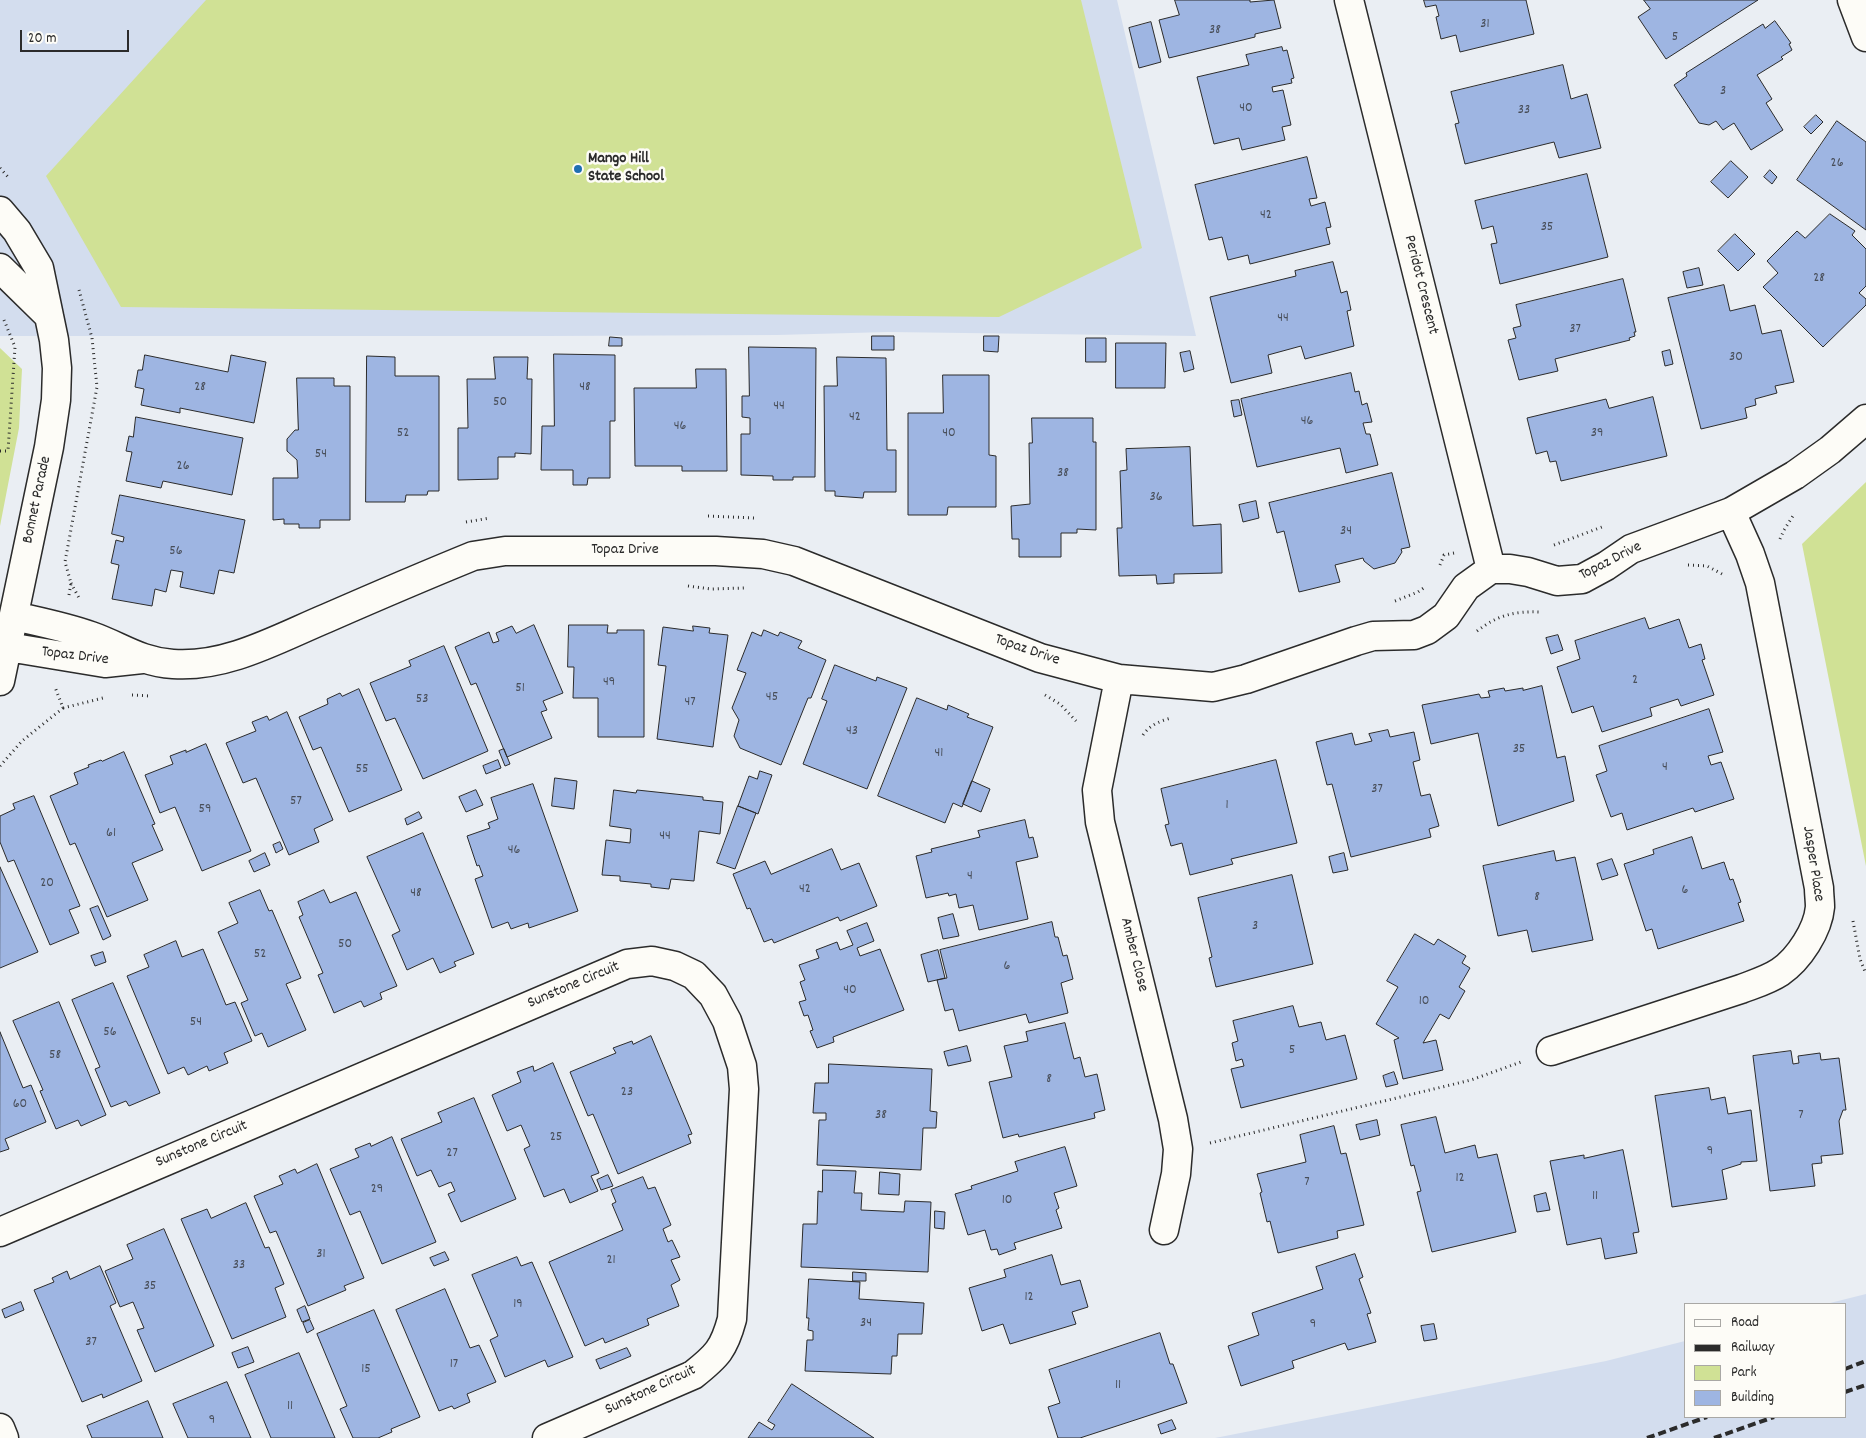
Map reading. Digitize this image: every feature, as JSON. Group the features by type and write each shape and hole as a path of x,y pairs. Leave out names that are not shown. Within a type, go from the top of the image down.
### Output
{"street":[{"name":"Peridot Crescent","path":"1349,0 1492,569"},
{"path":"1852,0 1866,38"},
{"name":"Bonnet Parade","path":"0,211 16,231 40,268 57,368 51,438 0,681"},
{"path":"0,268 51,328"},
{"name":"Topaz Drive","path":"8,647 105,663 142,659 173,664 206,662 231,657 274,640 473,556 505,551 716,551 763,554 794,562 1040,658 1119,679 1213,688 1246,679 1373,636 1414,634 1427,630 1446,616 1466,587 1492,569 1528,572 1557,581 1582,579 1600,570 1631,549 1731,512 1795,475 1830,450 1866,419"},
{"name":"Jasper Place","path":"1551,1051 1741,990 1764,980 1780,972 1791,962 1800,951 1815,925 1820,908 1819,888 1760,583 1750,554 1731,512"},
{"name":"Topaz Drive","path":"14,616 93,636 142,659"},
{"name":"Amber Close","path":"1119,679 1097,790 1100,822 1173,1120 1178,1149 1176,1174 1164,1230"},
{"name":"Sunstone Circuit","path":"0,1232 627,964 652,960 674,966 694,975 713,995 727,1021 742,1066 744,1089 732,1319 726,1340 712,1360 693,1375 547,1438"},
{"path":"0,1428 4,1438"}],"path":[{"path":"0,311 15,346 8,451"},
{"path":"1780,540 1789,520 1797,512"},
{"path":"1852,917 1860,959 1866,974"},
{"path":"1178,1149 1201,1146 1471,1080 1551,1051"}],"shaded area":[{"name":"Mango Hill State School","path":"0,0 1117,0 1196,336 888,332 777,335 0,336"},
{"path":"1866,1294 1866,1438 1215,1438 1606,1361 1684,1341 1684,1418 1846,1418 1846,1303 1830,1303"}],"green space":[{"name":"Mango Hill State School","path":"206,0 1081,0 1142,248 999,317 121,307 46,176"},
{"path":"0,348 22,369 19,428 0,526"},
{"path":"1866,482 1866,866 1802,544"}],"building":[{"path":"1175,0 1250,0 1250,2 1274,0 1281,28 1255,34 1255,37 1169,58 1159,20 1179,15"},
{"path":"1424,0 1526,0 1534,34 1460,52 1456,35 1441,39 1436,17 1439,16 1436,5 1426,7"},
{"path":"1644,0 1758,0 1666,59 1638,17 1650,9"},
{"path":"1775,21 1791,43 1789,44 1792,50 1781,57 1783,59 1757,75 1772,99 1766,103 1783,130 1751,150 1734,123 1723,130 1716,121 1709,125 1699,123 1674,85 1687,76 1686,73 1763,24 1765,28"},
{"path":"1151,22 1161,62 1139,68 1129,28"},
{"path":"1282,47 1283,51 1287,50 1294,78 1291,79 1292,83 1272,87 1273,92 1283,90 1291,125 1282,127 1285,140 1242,150 1239,138 1214,144 1197,77 1249,65 1246,55"},
{"path":"1563,65 1571,99 1587,94 1601,148 1559,158 1554,142 1465,164 1455,124 1459,123 1451,92"},
{"path":"1816,115 1823,122 1811,134 1804,127"},
{"path":"1837,121 1866,142 1866,230 1797,180"},
{"path":"1307,157 1317,198 1309,199 1311,206 1325,202 1331,227 1326,228 1330,244 1250,264 1248,255 1228,260 1222,237 1209,240 1195,185"},
{"path":"1731,161 1748,177 1728,198 1711,182"},
{"path":"1770,170 1777,177 1772,184 1764,177"},
{"path":"1587,174 1608,257 1500,284 1491,244 1497,243 1493,226 1482,229 1475,201"},
{"path":"1830,214 1855,231 1852,235 1866,249 1866,286 1859,293 1866,299 1866,305 1823,347 1763,287 1778,273 1767,261 1797,231 1805,238"},
{"path":"1735,234 1755,254 1738,271 1718,251"},
{"path":"1333,262 1341,293 1347,291 1351,310 1347,311 1354,346 1305,359 1301,346 1268,355 1272,373 1231,383 1210,297 1296,276 1295,271"},
{"path":"1699,268 1703,285 1687,288 1683,272"},
{"path":"1623,279 1636,332 1634,332 1635,336 1629,338 1630,340 1555,359 1558,371 1519,380 1508,340 1516,338 1513,328 1521,326 1516,305"},
{"path":"1724,285 1730,311 1755,305 1762,334 1781,330 1794,382 1775,386 1777,393 1755,399 1756,405 1745,408 1747,418 1701,429 1668,298"},
{"path":"872,336 894,336 894,350 872,350"},
{"path":"984,336 999,336 998,352 984,351"},
{"path":"610,337 622,338 622,346 609,346"},
{"path":"1086,338 1106,338 1106,362 1086,362"},
{"path":"1116,343 1166,343 1165,388 1116,388"},
{"path":"749,347 816,348 815,477 793,477 793,480 773,480 773,476 741,475 741,434 750,434 750,418 742,417 742,396 749,396"},
{"path":"1670,350 1673,364 1665,366 1662,352"},
{"path":"1190,351 1194,369 1184,372 1180,353"},
{"path":"554,354 615,355 615,421 610,421 610,478 588,478 587,485 573,485 573,470 541,470 542,426 554,426"},
{"path":"145,355 228,372 231,355 266,362 254,423 180,408 180,413 141,405 144,389 135,387 138,370 142,370"},
{"path":"367,356 395,357 395,376 439,376 439,491 428,491 427,495 406,495 405,502 366,502"},
{"path":"494,357 528,357 527,379 532,379 531,454 515,453 515,457 498,457 498,479 458,480 458,428 468,428 467,379 495,379"},
{"path":"837,357 886,358 887,450 896,450 896,492 864,492 863,498 835,496 835,491 825,491 824,386 837,386"},
{"path":"696,369 726,369 727,471 682,471 682,466 635,466 634,388 696,388"},
{"path":"1351,373 1355,392 1359,391 1362,405 1367,403 1372,422 1363,423 1366,434 1370,434 1378,465 1346,473 1340,448 1257,467 1241,399"},
{"path":"943,375 989,375 989,455 996,456 996,507 948,507 947,515 908,515 908,413 943,413"},
{"path":"297,378 334,378 334,386 350,386 350,520 320,520 320,528 299,528 299,524 284,524 284,519 273,520 273,478 298,478 297,460 287,451 287,439 295,430 298,430"},
{"path":"1653,397 1667,456 1561,481 1556,461 1550,462 1547,451 1536,454 1527,418 1606,399 1609,408"},
{"path":"1239,400 1242,415 1234,417 1231,401"},
{"path":"136,417 243,438 232,495 163,481 161,488 126,481 132,452 126,451 129,436 133,437"},
{"path":"1032,418 1093,418 1093,442 1096,442 1096,530 1077,529 1077,533 1061,533 1061,557 1019,557 1019,539 1012,539 1011,506 1030,504 1029,443 1032,443"},
{"path":"1190,447 1193,526 1221,524 1222,573 1174,574 1174,583 1157,584 1156,575 1119,576 1117,528 1122,528 1120,471 1127,470 1126,449"},
{"path":"1392,473 1410,547 1401,549 1402,552 1395,563 1374,569 1363,558 1335,565 1340,582 1299,592 1284,531 1277,533 1269,503"},
{"path":"120,495 245,520 234,573 219,570 214,594 180,587 183,572 171,570 166,592 155,589 152,606 112,599 119,565 111,563 116,540 123,542 124,537 112,534"},
{"path":"1256,501 1259,518 1243,522 1239,505"},
{"path":"1645,618 1649,629 1679,619 1689,648 1701,644 1705,659 1702,660 1714,695 1681,706 1678,699 1650,708 1652,716 1602,732 1593,706 1572,713 1557,667 1580,659 1575,641"},
{"path":"534,625 563,693 543,701 547,710 541,712 552,738 507,757 476,683 471,685 455,647 489,632 493,643 499,641 496,633 512,626 516,633"},
{"path":"569,625 608,625 607,633 617,633 617,630 644,630 644,737 598,737 598,698 573,698 574,667 568,667"},
{"path":"693,626 710,628 709,633 728,635 713,747 657,739 666,666 658,665 663,627 693,631"},
{"path":"764,630 778,636 780,632 802,641 798,648 826,660 811,698 808,698 781,765 740,748 734,736 739,720 732,708 746,673 737,670 752,632 761,636"},
{"path":"1558,635 1563,650 1551,654 1546,638"},
{"path":"444,646 488,751 423,779 395,718 386,721 370,683 411,666 409,661"},
{"path":"835,665 876,681 877,677 907,688 867,789 803,764 827,701 822,699"},
{"path":"1542,686 1557,758 1565,756 1574,801 1498,826 1478,733 1431,744 1422,705 1479,694 1481,698 1490,697 1488,691 1504,688 1505,691"},
{"path":"359,689 402,790 349,812 321,747 313,750 299,717 328,704 327,699 340,693 342,696"},
{"path":"917,698 947,710 948,705 969,714 967,717 993,727 962,807 953,803 945,823 878,796"},
{"path":"1709,709 1723,752 1708,756 1711,765 1721,762 1734,799 1695,812 1693,808 1627,830 1622,813 1611,817 1596,775 1607,771 1599,746"},
{"path":"287,712 333,820 314,829 319,842 289,855 256,778 243,783 226,743 256,731 252,722 267,716 269,720"},
{"path":"1388,730 1390,737 1414,732 1420,760 1413,762 1421,796 1430,794 1439,826 1429,829 1431,837 1351,857 1332,784 1327,785 1316,742 1352,733 1355,745 1372,741 1369,734"},
{"path":"206,744 251,851 202,871 175,807 160,813 145,775 173,764 170,756"},
{"path":"504,749 510,764 505,766 499,751"},
{"path":"124,752 155,824 152,825 163,850 132,863 148,900 107,917 75,843 70,845 50,796 78,784 74,773 89,767 88,765"},
{"path":"498,760 501,768 486,774 483,766"},
{"path":"1276,760 1297,843 1231,859 1233,864 1190,875 1182,843 1171,846 1165,825 1169,824 1161,789"},
{"path":"760,771 772,775 758,814 738,806 749,776 757,779"},
{"path":"555,778 577,781 574,809 552,806"},
{"path":"972,781 990,789 981,812 963,804"},
{"path":"533,784 578,911 529,928 528,923 511,929 508,922 492,928 475,879 483,876 479,865 477,866 467,836 490,828 488,823 498,819 491,798"},
{"path":"476,790 483,805 466,812 459,797"},
{"path":"614,790 636,793 637,790 703,797 703,800 723,802 720,834 699,831 694,881 671,879 669,889 651,887 651,884 620,881 620,876 602,875 606,840 630,843 631,829 610,826"},
{"path":"34,796 80,906 69,910 79,933 50,945 14,860 8,862 0,842 0,816 15,809 13,804"},
{"path":"738,806 756,813 735,869 717,863"},
{"path":"419,812 422,818 407,825 405,819"},
{"path":"1025,820 1029,838 1033,837 1038,857 1016,862 1028,919 979,930 973,905 959,908 956,894 949,896 948,893 926,898 916,856 932,852 931,849 980,837 978,831"},
{"path":"423,833 474,954 454,962 456,966 440,973 433,958 407,970 392,935 400,931 367,857"},
{"path":"1692,837 1702,869 1724,862 1730,880 1733,879 1741,902 1738,903 1744,921 1658,949 1652,929 1646,931 1624,864 1654,854 1653,850"},
{"path":"280,842 283,849 276,853 273,845"},
{"path":"832,849 841,870 859,863 877,906 840,921 838,917 774,943 772,939 764,942 750,908 747,909 733,874 765,861 771,874"},
{"path":"1554,851 1556,861 1575,857 1593,940 1532,952 1527,930 1498,936 1483,866"},
{"path":"265,853 270,865 254,872 249,861"},
{"path":"1344,853 1348,870 1333,873 1329,857"},
{"path":"1612,859 1618,875 1602,880 1597,864"},
{"path":"0,867 38,952 0,968"},
{"path":"1292,875 1313,964 1216,987 1209,958 1212,957 1198,898"},
{"path":"260,890 269,911 272,910 301,978 286,984 306,1030 268,1047 262,1033 255,1036 241,1003 248,1000 218,932 238,923 229,903"},
{"path":"324,890 330,903 356,892 397,986 380,993 382,999 364,1007 361,1001 334,1013 318,975 323,973 299,917 303,915 298,902"},
{"path":"98,906 111,936 103,940 90,909"},
{"path":"953,914 959,936 943,939 938,918"},
{"path":"1052,922 1055,937 1058,937 1063,956 1067,955 1073,979 1061,983 1068,1013 1029,1023 1026,1014 959,1031 953,1009 945,1011 937,980 947,978 940,950"},
{"path":"867,923 874,941 857,948 860,956 880,949 904,1010 833,1037 834,1042 817,1048 810,1031 813,1030 808,1015 804,1016 799,1002 806,1000 800,982 805,980 799,965 819,958 816,950 837,942 840,950 853,945 847,931"},
{"path":"1415,934 1434,945 1438,939 1466,956 1462,963 1470,968 1459,987 1465,991 1449,1019 1440,1014 1423,1043 1436,1040 1443,1070 1403,1079 1394,1040 1399,1038 1376,1024 1398,987 1387,981"},
{"path":"176,941 182,957 203,949 226,1005 235,1002 252,1041 224,1053 228,1063 209,1071 207,1066 188,1075 184,1067 168,1074 127,976 149,967 144,955"},
{"path":"938,950 945,978 928,982 921,955"},
{"path":"103,952 106,962 95,966 91,956"},
{"path":"113,983 160,1093 129,1106 126,1101 111,1107 95,1069 100,1067 72,1000"},
{"path":"59,1002 106,1115 81,1126 78,1120 56,1129 40,1091 43,1090 13,1021"},
{"path":"1293,1006 1299,1027 1321,1022 1326,1040 1345,1035 1357,1079 1241,1108 1231,1069 1244,1066 1242,1059 1236,1061 1232,1043 1238,1041 1233,1021"},
{"path":"1065,1023 1074,1059 1080,1057 1085,1077 1097,1074 1105,1110 1094,1113 1095,1118 1019,1137 1018,1134 1003,1138 989,1082 1012,1077 1004,1046 1028,1041 1026,1032"},
{"path":"0,1032 23,1088 31,1085 46,1122 5,1139 9,1149 0,1152"},
{"path":"651,1036 692,1134 688,1135 691,1143 618,1174 593,1114 588,1116 570,1072 616,1053 613,1048 632,1041 633,1044"},
{"path":"967,1046 971,1061 948,1066 944,1052"},
{"path":"1791,1051 1793,1064 1799,1063 1798,1056 1820,1053 1821,1060 1839,1058 1846,1110 1843,1110 1839,1121 1843,1154 1821,1156 1822,1163 1812,1164 1815,1186 1770,1191 1753,1056"},
{"path":"553,1063 599,1173 591,1176 598,1191 570,1203 564,1189 544,1197 524,1149 530,1146 521,1125 507,1131 492,1095 521,1082 517,1072 533,1066 534,1071"},
{"path":"829,1064 932,1069 930,1111 937,1112 936,1128 923,1128 921,1170 817,1165 819,1120 826,1120 826,1113 813,1113 815,1083 828,1083"},
{"path":"1394,1072 1398,1084 1386,1087 1383,1076"},
{"path":"1709,1088 1711,1100 1725,1097 1728,1114 1751,1110 1757,1161 1741,1162 1741,1164 1722,1170 1727,1199 1672,1207 1655,1096"},
{"path":"474,1098 516,1199 461,1222 448,1194 455,1191 451,1182 439,1187 431,1170 417,1176 401,1139 442,1122 438,1113"},
{"path":"1436,1117 1445,1153 1475,1145 1478,1158 1497,1154 1516,1232 1432,1252 1417,1192 1421,1191 1414,1165 1411,1166 1401,1125"},
{"path":"1377,1120 1380,1135 1360,1140 1356,1125"},
{"path":"1334,1126 1341,1154 1346,1153 1364,1225 1337,1231 1338,1238 1278,1253 1270,1221 1267,1222 1257,1174 1306,1162 1300,1135"},
{"path":"392,1137 436,1242 382,1264 360,1211 350,1215 330,1169 359,1157 355,1149 370,1143 371,1146"},
{"path":"1065,1147 1077,1186 1054,1193 1059,1208 1056,1210 1062,1228 1014,1243 1016,1249 999,1255 997,1249 991,1250 985,1230 968,1235 955,1194 972,1189 971,1186 1018,1171 1015,1162"},
{"path":"1623,1150 1639,1232 1633,1233 1637,1253 1605,1259 1601,1238 1567,1245 1550,1161 1584,1155 1584,1158"},
{"path":"317,1164 364,1278 344,1286 346,1290 308,1306 276,1231 270,1233 254,1196 283,1184 279,1176 295,1169 297,1173"},
{"path":"823,1170 856,1171 854,1193 862,1193 861,1210 904,1212 905,1201 931,1202 928,1272 801,1267 803,1224 817,1224 818,1191 822,1192"},
{"path":"880,1172 900,1174 899,1195 879,1194"},
{"path":"608,1175 613,1186 601,1190 597,1180"},
{"path":"643,1177 648,1189 655,1187 671,1225 663,1229 668,1242 672,1240 680,1257 671,1260 680,1280 671,1285 679,1306 647,1319 649,1325 605,1343 603,1338 585,1346 549,1262 623,1230 612,1204 616,1202 611,1190"},
{"path":"1546,1193 1550,1210 1537,1212 1534,1196"},
{"path":"246,1203 265,1248 269,1247 284,1284 275,1288 286,1317 232,1339 181,1219 207,1209 211,1218"},
{"path":"935,1211 945,1212 944,1229 935,1228"},
{"path":"164,1229 214,1346 155,1372 137,1330 144,1328 133,1302 120,1307 105,1271 133,1259 127,1245"},
{"path":"445,1252 449,1260 434,1266 430,1258"},
{"path":"1355,1254 1363,1277 1359,1279 1371,1313 1367,1314 1376,1342 1348,1350 1345,1343 1292,1361 1294,1368 1241,1386 1228,1346 1259,1335 1252,1313 1323,1289 1316,1267"},
{"path":"1052,1255 1061,1285 1080,1280 1088,1307 1072,1312 1076,1324 1010,1344 1003,1324 982,1331 969,1288 1006,1277 1004,1270"},
{"path":"517,1257 521,1266 532,1262 573,1357 548,1367 545,1360 505,1377 490,1340 498,1336 472,1275"},
{"path":"100,1266 116,1303 110,1306 142,1381 103,1398 102,1394 82,1402 34,1290 54,1282 52,1278 67,1271 70,1279"},
{"path":"853,1272 866,1273 866,1281 853,1281"},
{"path":"809,1279 860,1282 859,1299 924,1303 922,1334 898,1334 897,1356 892,1356 891,1374 805,1371 807,1340 813,1340 813,1331 808,1330 809,1318 807,1318"},
{"path":"445,1289 470,1348 479,1345 496,1382 467,1394 470,1402 454,1409 452,1406 439,1411 396,1310"},
{"path":"21,1302 24,1310 5,1318 2,1310"},
{"path":"305,1306 310,1319 302,1322 297,1310"},
{"path":"374,1310 420,1417 391,1429 392,1432 378,1438 353,1438 340,1409 347,1406 317,1334"},
{"path":"310,1320 314,1329 307,1333 303,1323"},
{"path":"1434,1324 1437,1339 1424,1341 1421,1326"},
{"path":"1160,1333 1170,1364 1173,1364 1187,1403 1080,1438 1058,1438 1048,1407 1060,1403 1049,1370"},
{"path":"248,1347 254,1362 238,1368 232,1353"},
{"path":"627,1348 631,1356 600,1369 596,1360"},
{"path":"299,1353 335,1438 271,1438 245,1375"},
{"path":"227,1382 251,1438 188,1438 173,1404"},
{"path":"792,1384 874,1438 748,1438 759,1422 772,1430 775,1425 768,1421"},
{"path":"148,1401 163,1438 92,1438 87,1426"},
{"path":"1172,1420 1176,1429 1161,1434 1158,1425"}],"railway":[{"path":"1846,1369 1866,1361"},
{"path":"1846,1392 1866,1385"},
{"path":"1647,1438 1704,1418"},
{"path":"1714,1438 1771,1418"}],"place":[{"name":"Mango Hill State School","path":"578,169"}]}
